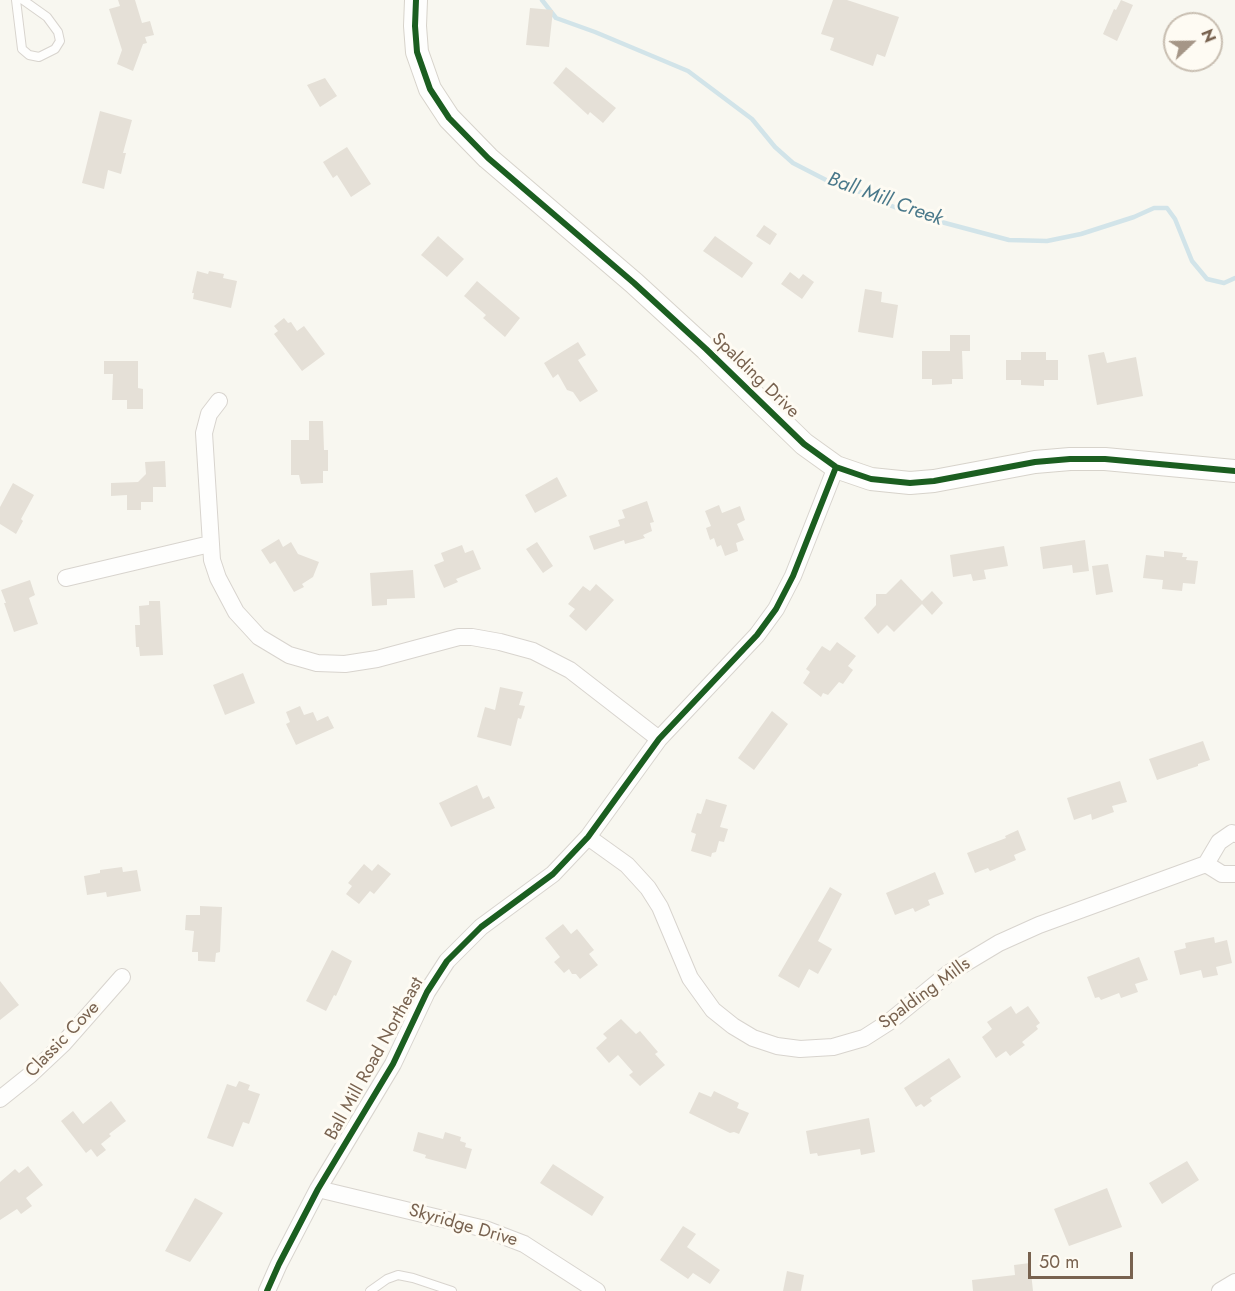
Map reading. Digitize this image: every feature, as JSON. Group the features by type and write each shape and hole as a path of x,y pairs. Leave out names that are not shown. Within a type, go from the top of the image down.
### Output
{"street":[{"name":"Spalding Drive","path":"416,0 417,52 430,88 449,118 488,158 634,283 706,349 804,444 836,467 871,479 910,483 934,481 1035,462 1070,459 1107,459 1235,471"},
{"path":"219,401 209,414 204,433 212,560 218,578 236,612 259,637 289,655 317,663 345,664 377,659 459,637 500,642 533,651 570,670 659,739"},
{"name":"Ball Mill Road Northeast","path":"267,1291 318,1189 393,1064 427,992 447,961 481,927 553,874 588,837 659,739 757,635 776,609 793,576 836,467"},
{"path":"66,578 210,544"},
{"path":"1235,834 1232,833 1219,842 1206,864 1221,874 1235,874"},
{"name":"Spalding Mills","path":"588,837 627,865 648,888 660,907 690,978 713,1010 753,1038 777,1046 800,1049 833,1047 864,1038 890,1022 949,973 999,943 1039,925 1206,864"},
{"name":"Classic Cove","path":"0,1099 63,1044 122,976"},
{"name":"Skyridge Drive","path":"318,1189 485,1229 524,1244 592,1290"},
{"path":"1220,1291 1235,1282"}],"lane":[{"path":"16,0 22,49 29,55 39,57 55,49 60,41 58,32 47,17 23,0"},
{"path":"370,1291 387,1279 398,1275 452,1291"}],"building":[{"path":"118,0 135,0 142,23 150,21 154,35 145,37 147,43 143,44 133,71 117,64 122,50 109,9 120,6"},
{"path":"833,0 847,0 899,17 885,57 877,54 873,66 830,50 834,38 821,34"},
{"path":"1121,0 1133,5 1117,41 1103,34 1114,9 1116,10"},
{"path":"530,8 553,10 549,47 526,45"},
{"path":"566,67 616,108 603,123 590,112 588,115 553,83"},
{"path":"325,78 337,96 320,107 307,85"},
{"path":"100,111 132,120 123,153 126,153 121,174 108,170 104,189 82,183"},
{"path":"347,147 371,184 351,197 337,175 333,178 323,162"},
{"path":"764,225 777,234 770,245 756,236"},
{"path":"438,236 464,259 447,277 421,255"},
{"path":"715,236 753,263 742,278 703,251"},
{"path":"197,271 224,274 223,278 237,281 231,308 193,299 194,293 192,293"},
{"path":"790,272 799,279 803,274 814,282 802,299 781,284"},
{"path":"477,281 520,318 505,337 483,318 486,315 464,296"},
{"path":"865,289 882,292 881,302 898,305 893,338 858,332"},
{"path":"284,318 288,323 291,322 297,331 304,326 325,354 302,371 274,334 278,331 274,326"},
{"path":"950,335 970,335 970,351 962,351 963,379 952,379 952,384 932,385 932,379 922,379 922,351 950,351"},
{"path":"578,342 586,355 578,360 598,391 580,402 573,392 567,390 558,374 553,378 544,363"},
{"path":"1021,352 1046,352 1046,360 1058,360 1058,380 1044,380 1044,386 1021,385 1021,380 1006,380 1006,360 1021,360"},
{"path":"1104,352 1107,363 1136,357 1143,396 1097,405 1088,355"},
{"path":"104,361 138,361 138,388 143,389 143,409 127,409 127,400 112,400 113,374 104,374"},
{"path":"309,421 323,421 324,450 328,450 328,471 323,471 323,483 301,484 299,475 291,475 291,440 309,440"},
{"path":"165,461 166,487 153,487 153,502 141,502 141,510 127,510 127,495 111,496 111,483 138,482 146,474 145,462"},
{"path":"557,477 567,496 535,513 525,495"},
{"path":"13,483 34,495 16,534 0,524 0,507"},
{"path":"647,501 654,522 650,523 652,531 643,535 645,538 625,544 624,540 594,550 589,536 620,526 618,520 625,518 622,510"},
{"path":"719,505 722,513 740,506 745,520 737,524 744,540 736,543 738,551 725,556 721,545 717,547 714,538 710,540 706,528 711,526 705,511"},
{"path":"279,539 283,547 291,542 298,554 319,562 313,577 302,584 304,587 294,592 275,561 270,564 261,550"},
{"path":"1085,540 1089,571 1073,573 1072,565 1043,569 1040,547"},
{"path":"537,542 553,566 543,573 526,549"},
{"path":"462,545 465,553 473,550 481,569 456,579 458,582 444,588 434,565 444,561 441,553"},
{"path":"1004,546 1008,566 984,570 986,579 973,581 971,574 953,577 950,555"},
{"path":"1164,551 1183,553 1182,557 1187,557 1186,560 1198,561 1195,584 1183,583 1182,591 1162,589 1163,580 1143,578 1146,555 1164,557"},
{"path":"1108,564 1113,592 1096,595 1092,566"},
{"path":"413,570 415,598 387,599 387,605 372,606 370,573"},
{"path":"901,579 922,601 932,591 943,603 932,615 922,604 894,632 887,625 878,634 864,618 876,605 876,594 886,594"},
{"path":"30,580 35,595 29,598 38,624 14,632 1,590"},
{"path":"596,584 614,600 586,631 569,616 575,609 568,604 583,586 590,591"},
{"path":"149,601 160,601 163,655 140,656 139,647 136,647 135,625 140,625 139,606 149,605"},
{"path":"837,642 856,656 848,666 853,670 843,684 839,682 828,695 823,693 821,697 803,683 810,672 806,669 822,646 830,651"},
{"path":"243,673 255,703 225,715 213,685"},
{"path":"500,687 523,692 519,705 525,706 521,719 518,718 511,746 477,737 485,707 495,710"},
{"path":"300,706 304,715 313,712 317,721 328,716 334,728 296,745 286,724 290,722 286,712"},
{"path":"772,711 788,724 754,770 738,758"},
{"path":"1203,741 1210,760 1157,780 1149,759"},
{"path":"1120,781 1127,802 1112,806 1114,812 1092,820 1091,814 1074,820 1067,798"},
{"path":"477,785 483,799 489,796 495,808 451,827 439,803"},
{"path":"706,799 727,805 720,827 728,829 724,842 719,841 716,852 712,853 711,857 691,851 696,834 691,832 697,813 701,814"},
{"path":"1018,830 1026,850 1014,855 1016,860 990,871 988,868 975,873 967,853 1006,838 1005,836"},
{"path":"364,864 372,871 378,864 391,874 374,894 370,891 359,904 346,894 352,886 348,883"},
{"path":"122,867 123,872 137,870 141,891 107,897 106,892 87,895 84,876 100,873 100,870"},
{"path":"935,872 944,894 928,900 930,905 915,912 913,908 895,915 886,893"},
{"path":"830,887 842,894 818,941 832,949 818,974 809,969 799,988 778,976"},
{"path":"200,906 222,907 220,952 216,953 215,962 198,961 198,952 192,952 194,931 185,930 186,915 200,915"},
{"path":"563,924 571,934 577,929 594,950 589,954 598,965 580,979 569,969 564,973 554,962 560,957 545,938"},
{"path":"1214,937 1215,943 1227,940 1232,963 1216,967 1218,975 1203,978 1201,970 1180,975 1174,951 1186,948 1185,943"},
{"path":"332,950 352,961 336,996 334,995 326,1011 306,1001"},
{"path":"1139,957 1148,980 1135,984 1138,992 1121,998 1119,993 1101,1000 1099,997 1095,998 1087,977"},
{"path":"0,981 19,1005 0,1020"},
{"path":"1011,1006 1016,1014 1028,1006 1040,1023 1036,1026 1038,1029 1022,1042 1025,1045 1010,1056 1006,1051 996,1058 982,1037 992,1029 987,1022"},
{"path":"621,1019 636,1034 640,1031 658,1052 655,1054 665,1065 640,1086 629,1075 633,1072 618,1055 609,1063 596,1048 607,1038 603,1034"},
{"path":"949,1058 961,1077 930,1098 932,1101 924,1107 921,1104 916,1107 904,1088"},
{"path":"239,1081 250,1085 248,1090 260,1094 249,1124 243,1122 233,1147 207,1138 227,1084 236,1087"},
{"path":"714,1091 739,1103 737,1108 749,1113 739,1134 730,1133 689,1113 699,1092 711,1097"},
{"path":"111,1101 126,1121 109,1134 111,1136 101,1144 106,1150 97,1157 91,1149 86,1153 61,1121 73,1111 83,1124"},
{"path":"869,1118 875,1152 861,1155 860,1149 818,1156 817,1153 810,1154 806,1131"},
{"path":"418,1132 443,1139 445,1132 461,1137 460,1141 466,1143 465,1147 472,1149 466,1169 425,1158 426,1155 413,1151"},
{"path":"1187,1161 1199,1180 1162,1204 1149,1183"},
{"path":"553,1164 604,1197 592,1216 540,1183"},
{"path":"28,1166 43,1185 26,1198 32,1206 21,1214 17,1209 0,1220 0,1182 15,1169 19,1173"},
{"path":"1107,1188 1122,1227 1069,1246 1054,1209"},
{"path":"195,1198 223,1213 190,1262 165,1251"},
{"path":"683,1226 696,1234 687,1247 720,1270 710,1284 693,1273 688,1279 660,1260"},
{"path":"1030,1263 1033,1291 973,1291 972,1280 1015,1275 1014,1265"},
{"path":"787,1271 804,1275 801,1291 783,1291"}],"waterway":[{"name":"Ball Mill Creek","path":"542,0 556,18 688,71 752,119 775,147 793,163 828,181 915,215 1009,240 1047,241 1081,234 1154,208 1167,208 1175,219 1192,261 1207,279 1224,283 1235,278"}],"cycle path":[{"path":"416,0 417,52 430,89 449,118 488,158 634,283 706,349 804,444 836,467 871,479 910,483 934,481 1035,462 1070,459 1105,459 1235,471"},
{"path":"267,1291 318,1189 393,1064 427,992 447,961 481,927 553,874 588,837 659,739 757,635 776,609 793,576 836,467"}]}
